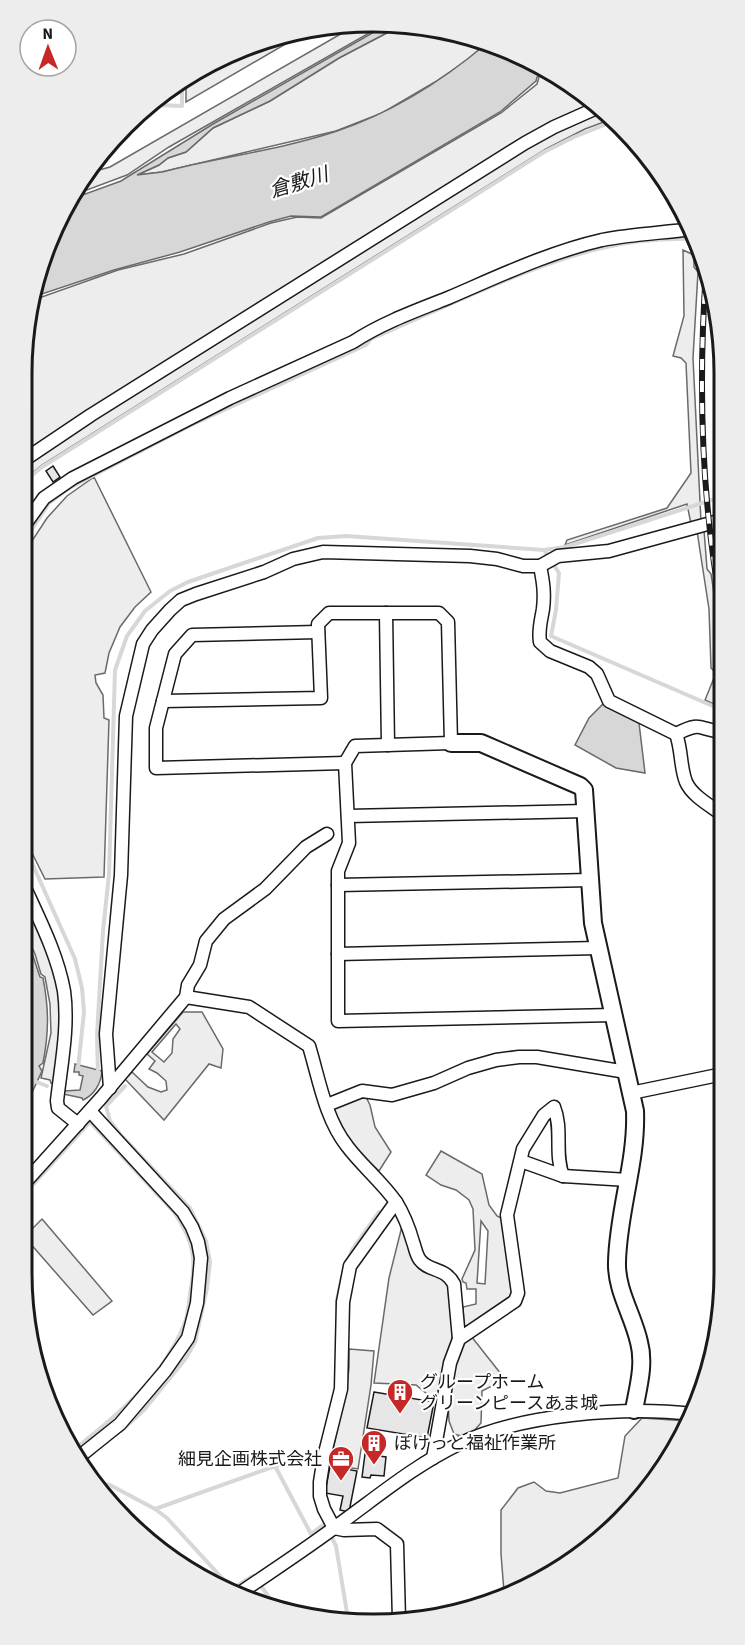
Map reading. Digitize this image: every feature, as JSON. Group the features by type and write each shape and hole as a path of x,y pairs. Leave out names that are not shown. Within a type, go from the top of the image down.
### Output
{"street":[{"path":"32,455 91,415 525,144 554,127 591,111"},
{"path":"32,515 44,498 73,478 230,398 353,342 394,320 573,248 627,236 682,231"},
{"path":"110,1088 106,1034 121,875 128,702 137,675 143,644 160,620 181,600 264,572 293,559 323,552 470,556 497,559 523,566 609,551 714,522"},
{"path":"547,562 543,608 538,632 540,642 550,651 589,667 597,674 609,701 676,734 690,789 714,807"},
{"path":"163,701 321,698 318,624 329,613 439,613 448,622 451,742"},
{"path":"386,613 388,745"},
{"path":"318,632 192,635 175,654 156,728 156,768 345,763"},
{"path":"676,734 691,727 701,726 714,730"},
{"path":"614,1016 338,1020 338,871 349,843 345,763 355,746 481,743 580,786 584,790 593,923 598,948 614,1016 635,1111 636,1135 618,1243 617,1264 619,1284 640,1344 642,1363 634,1410"},
{"path":"348,816 586,811"},
{"path":"32,1175 110,1088 186,997 189,985 200,965 206,941 224,919 265,889 306,847 327,834"},
{"path":"338,885 590,880"},
{"path":"32,904 50,945 61,979 65,1002 58,1108 78,1124"},
{"path":"338,954 598,948"},
{"path":"186,997 249,1007 309,1046 334,1127 347,1147 383,1184 405,1216 419,1260 443,1271 454,1284 459,1339 450,1363 433,1458"},
{"path":"327,1105 362,1091 392,1095 434,1083 468,1068 496,1060 519,1057 537,1057 626,1072"},
{"path":"631,1093 714,1076"},
{"path":"459,1339 515,1301 518,1293 507,1215 523,1149 544,1115 554,1107 558,1116 558,1164 563,1176"},
{"path":"83,1453 120,1424 183,1346 191,1329 195,1312 201,1258 195,1235 183,1212 90,1111"},
{"path":"521,1161 563,1176 628,1180"},
{"path":"334,1528 320,1496 320,1482 341,1389 343,1302 350,1266 396,1202"},
{"path":"246,1589 402,1478 459,1443 526,1422 634,1410 683,1413"},
{"path":"334,1528 377,1529 398,1544 399,1613"}],"shaded area":[{"path":"371,32 169,147 127,175 87,190 86,189 98,170 110,167 343,33"},
{"path":"389,32 439,38 480,49 435,82 382,113 336,131 162,172 137,175 159,165 168,158 186,152 213,128 270,101 339,58"},
{"path":"289,42 186,102 186,87 202,77 242,57"},
{"path":"539,77 543,77 562,89 588,108 32,449 32,350 40,298 118,270 184,254 271,223 297,217 321,218 501,113 537,84"},
{"path":"593,113 604,122 546,149 32,473 32,458 552,132"},
{"path":"683,250 692,254 694,267 698,272 693,358 701,522 691,524 687,504 565,545 567,540 667,508 691,473 686,363 681,358 673,356 684,316"},
{"path":"94,477 151,592 135,607 120,627 109,653 105,673 95,675 96,683 103,695 104,718 109,720 104,877 45,879 32,853 32,541 47,518 67,496"},
{"path":"704,530 707,569 711,574 714,593 714,671 711,668 709,609 697,531"},
{"path":"714,678 714,704 705,700"},
{"path":"32,910 53,959 62,1003 55,1084 41,1078 51,1033 50,1004 45,977 41,974 32,947"},
{"path":"183,1012 202,1012 223,1049 221,1068 209,1064 164,1120 125,1079 132,1072 148,1087 161,1092 167,1090 166,1081 149,1069 155,1061 147,1054","holes":["176,1024 180,1029 173,1039 172,1053 164,1062 152,1052"]},
{"path":"365,1095 375,1127 391,1152 379,1171 344,1134 333,1108"},
{"path":"441,1151 482,1174 489,1205 497,1216 503,1219 515,1295 475,1325 464,1326 463,1307 476,1304 476,1289 467,1289 462,1279 475,1250 473,1209 469,1200 456,1190 441,1185 426,1175","holes":["481,1221 488,1231 485,1284 477,1283"]},
{"path":"42,1219 112,1301 93,1315 32,1246 32,1229"},
{"path":"402,1226 414,1259 448,1279 455,1339 438,1403 416,1385 374,1383 389,1278"},
{"path":"471,1336 501,1374 492,1386 482,1391 481,1423 471,1434 461,1436 454,1434 449,1421 448,1400 452,1373 463,1342"},
{"path":"349,1349 374,1351 358,1469 330,1463 347,1386"},
{"path":"642,1418 679,1420 656,1462 614,1514 562,1556 504,1588 501,1510 518,1488 534,1482 546,1491 560,1493 618,1478 625,1436"}],"water":[{"name":"倉敷川","path":"374,32 389,32 339,58 270,101 213,128 186,152 168,158 159,165 137,175 162,172 294,143 357,124 415,95 452,71 479,49 503,57 540,75 500,112 321,217 291,216 269,222 41,294 57,242 81,195 121,181 213,124"},
{"path":"604,703 639,723 645,773 616,768 575,745 589,718"},
{"path":"32,953 40,977 43,978 48,1020 43,1063 39,1066 42,1071 32,1093"},
{"path":"75,1064 102,1071 96,1088 83,1100 63,1094 64,1091 80,1090 83,1076 79,1075 79,1072 74,1072"}],"building":[{"path":"53,466 60,477 53,482 46,471"},
{"name":"グループホーム グリーンピースあま城","path":"374,1392 434,1402 427,1438 367,1428"},
{"name":"ぽけっと福祉作業所","path":"365,1454 386,1457 384,1476 362,1477"},
{"name":"細見企画株式会社","path":"330,1466 357,1471 349,1512 340,1510 343,1496 325,1493"}],"waterway":[{"path":"161,105 182,106 182,90"},
{"path":"32,475 544,152 606,124"},
{"path":"32,529 49,503 71,487 191,425 366,345 371,339 487,288 570,257 609,246 634,242 687,239"},
{"path":"98,1074 97,1036 109,874 115,670 127,636 145,611 170,591 188,582 318,538 346,536 544,550 565,547 714,499"},
{"path":"544,550 559,573 551,636 714,707"},
{"path":"32,863 75,959 82,988 84,1012 78,1069"},
{"path":"34,1081 47,1086"},
{"path":"121,1431 144,1410 186,1358 195,1342 207,1288 210,1262 206,1241 190,1208 110,1121 106,1106 125,1086"},
{"path":"79,1446 138,1394 164,1362 185,1321 193,1271 190,1242 174,1212 89,1121"},
{"path":"32,1186 89,1123"},
{"path":"349,1258 352,1250 379,1212"},
{"path":"337,1319 337,1300 342,1277"},
{"path":"275,1466 319,1452 320,1448"},
{"path":"87,1459 94,1452"},
{"path":"155,1509 275,1466 311,1534 323,1525"},
{"path":"105,1484 155,1509 167,1518 222,1578"},
{"path":"331,1536 336,1546 347,1613"},
{"path":"237,1586 253,1576"},
{"path":"261,1586 269,1597"}],"railway":[{"path":"705,296 702,357 703,443 714,562"}],"place":[{"name":"グループホーム グリーンピースあま城","path":"400,1415"},
{"name":"ぽけっと福祉作業所","path":"374,1466"},
{"name":"細見企画株式会社","path":"341,1482"}]}
